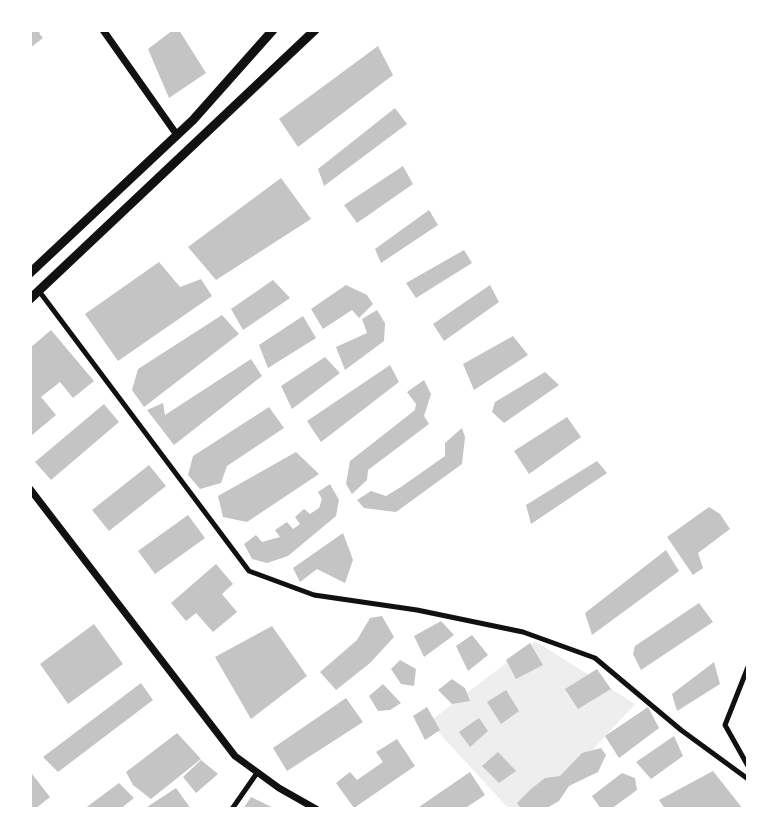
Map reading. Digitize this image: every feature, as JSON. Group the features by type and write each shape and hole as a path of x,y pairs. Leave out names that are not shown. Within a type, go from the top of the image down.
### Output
{"main road":[{"path":"30,273 177,135 273,30"},
{"path":"30,299 315,30"}],"street":[{"path":"103,30 177,135"},
{"path":"39,291 249,571 314,595 417,610 523,632 595,658 681,730 748,779"},
{"path":"30,489 234,756 316,809"},
{"path":"748,667 725,725 748,766"},
{"path":"232,809 257,772"}],"shaded area":[{"path":"535,641 635,704 538,809 509,809 429,722"}],"building":[{"path":"30,30 43,30 39,33 43,38 30,48"},
{"path":"173,30 179,30 206,73 169,98 148,49"},
{"path":"378,46 393,75 298,147 279,119"},
{"path":"395,108 407,124 324,186 318,169"},
{"path":"403,166 413,184 357,223 344,205"},
{"path":"281,178 311,219 216,280 188,247"},
{"path":"429,210 438,225 381,263 375,249"},
{"path":"464,250 472,263 416,298 406,283"},
{"path":"159,262 180,287 201,279 212,296 118,361 85,314"},
{"path":"273,280 290,298 243,330 231,309"},
{"path":"346,285 367,295 373,304 359,318 352,310 323,329 311,309"},
{"path":"490,285 499,302 444,341 433,324"},
{"path":"377,310 385,323 384,341 345,370 336,347 367,333 362,319"},
{"path":"222,315 239,334 144,407 132,390 138,369"},
{"path":"303,316 316,338 268,368 259,345"},
{"path":"51,330 94,381 73,398 60,382 41,397 56,415 32,435 30,348"},
{"path":"513,336 528,355 474,390 463,364"},
{"path":"325,357 340,373 292,409 281,386"},
{"path":"251,359 262,376 174,445 147,410 163,403 165,415"},
{"path":"390,365 399,382 321,442 307,421"},
{"path":"545,372 559,385 504,423 492,412 495,402"},
{"path":"424,380 431,394 424,416 429,424 368,470 367,480 352,494 346,484 350,461 415,410 416,404 407,392"},
{"path":"104,404 119,422 51,480 35,462"},
{"path":"269,407 284,428 227,466 221,483 200,489 188,475 193,456"},
{"path":"567,417 581,437 529,474 514,451"},
{"path":"462,428 465,437 462,464 396,512 364,508 357,500 371,491 386,496 401,487 445,456 445,443"},
{"path":"296,452 319,474 247,522 223,517 218,496"},
{"path":"597,461 607,473 531,524 526,505"},
{"path":"149,465 166,486 109,531 92,510"},
{"path":"330,484 339,500 336,516 288,556 267,563 252,559 244,544 256,535 262,542 280,537 275,530 287,522 293,529 300,524 295,517 304,509 310,514 319,508 322,499 318,492"},
{"path":"709,507 720,514 730,529 698,553 703,568 693,575 667,537"},
{"path":"188,515 205,538 155,574 138,551"},
{"path":"343,533 353,560 345,583 317,569 300,582 293,568"},
{"path":"666,550 679,571 592,635 585,613"},
{"path":"216,564 233,584 222,594 237,612 213,632 196,613 186,621 171,603"},
{"path":"699,603 713,622 641,670 633,654 635,646"},
{"path":"382,616 394,637 370,663 336,690 320,672 357,640 370,618"},
{"path":"441,621 454,635 424,657 414,636"},
{"path":"94,624 123,664 68,704 40,664"},
{"path":"272,626 307,676 251,719 215,657"},
{"path":"472,635 488,655 468,671 456,646"},
{"path":"530,643 543,665 516,679 506,660"},
{"path":"400,660 416,669 414,686 401,684 391,669"},
{"path":"714,662 720,684 677,711 672,694"},
{"path":"597,669 611,689 578,709 565,689"},
{"path":"452,679 465,688 470,701 452,704 438,690"},
{"path":"141,683 153,700 58,772 43,757"},
{"path":"383,684 401,703 390,710 378,711 369,696"},
{"path":"506,690 519,711 501,724 487,702"},
{"path":"346,698 363,722 287,771 273,748"},
{"path":"427,707 440,730 425,740 413,716"},
{"path":"648,707 659,728 619,758 605,736"},
{"path":"479,718 488,731 470,747 459,732"},
{"path":"177,733 201,759 151,799 133,785 126,772"},
{"path":"674,736 683,756 651,779 636,762"},
{"path":"397,739 415,766 354,808 336,783 350,772 357,780 383,762 376,752"},
{"path":"601,748 606,755 598,772 569,786 559,801 545,809 521,809 517,803 545,778 560,776 582,753"},
{"path":"498,752 516,771 499,783 482,766"},
{"path":"201,760 218,774 196,793 183,777"},
{"path":"713,771 743,809 665,809 659,800"},
{"path":"470,772 485,795 464,809 416,809"},
{"path":"622,773 635,778 637,790 611,809 601,809 592,796"},
{"path":"32,774 50,797 35,809 30,809"},
{"path":"119,783 134,798 120,809 84,809"},
{"path":"176,788 191,809 144,809"},
{"path":"251,797 276,809 243,809"}]}
